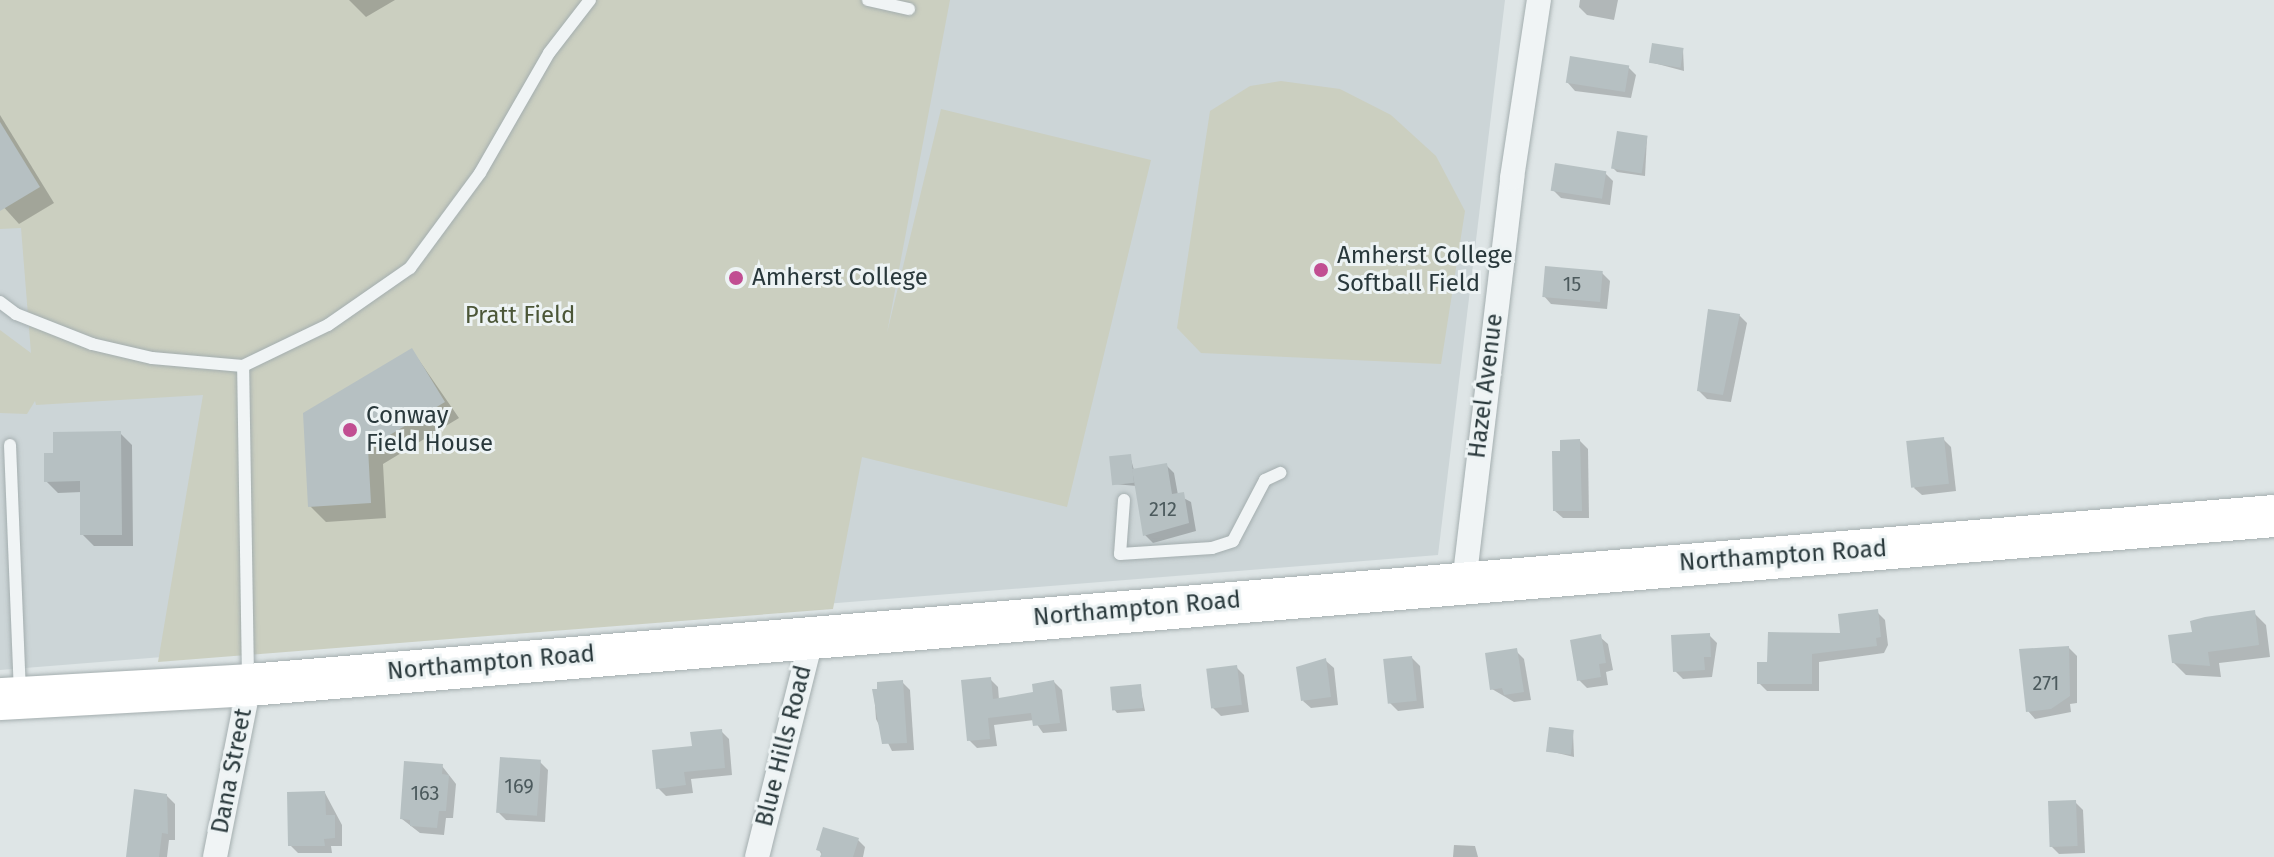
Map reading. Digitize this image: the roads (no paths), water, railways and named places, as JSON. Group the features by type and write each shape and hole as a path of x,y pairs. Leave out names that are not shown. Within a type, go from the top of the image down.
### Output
{"highway":[{"name":"Northampton Road","path":"10,698 249,685 2274,516"}],"street":[{"name":"Hazel Avenue","path":"1464,583 1510,193 1539,0"},
{"name":"Blue Hills Road","path":"757,857 812,636"},
{"name":"Dana Street","path":"215,857 249,685"}],"lane":[{"path":"0,302 16,314 92,344 152,358 243,366 328,325 410,268 480,173 549,53 590,0"},
{"path":"868,0 909,9"},
{"path":"243,366 249,685"},
{"path":"10,445 10,698"},
{"path":"1124,500 1120,554 1212,548 1233,541 1265,480 1280,473"}],"place":[{"name":"Amherst College Softball Field","path":"1321,270"},
{"name":"Amherst College","path":"736,278"},
{"name":"Conway Field House","path":"350,430"}],"park label":[{"name":"Pratt Field","path":"520,316"}]}
